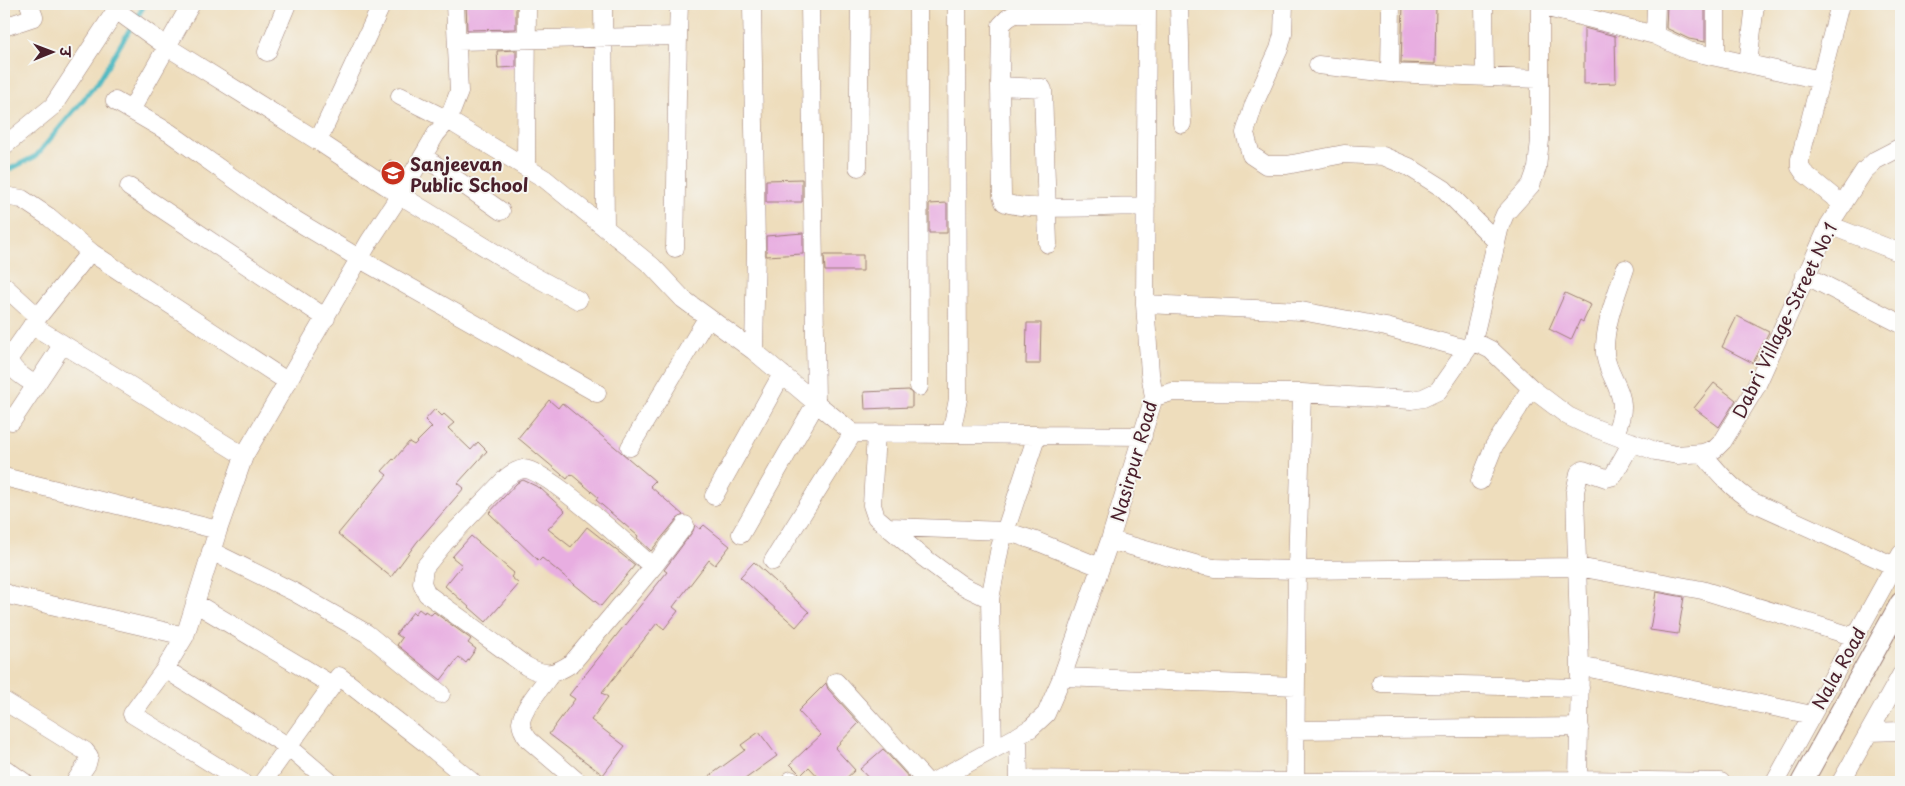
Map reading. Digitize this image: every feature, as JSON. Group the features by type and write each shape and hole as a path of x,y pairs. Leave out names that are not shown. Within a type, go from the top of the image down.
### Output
{"street":[{"path":"4,27 34,18 29,4"},
{"path":"131,110 191,4"},
{"path":"267,52 287,4"},
{"path":"318,141 382,4"},
{"path":"242,782 132,714 165,669 185,636 211,550 244,456 360,259 436,134 448,120 459,92 455,4"},
{"path":"526,168 527,4"},
{"path":"603,4 605,228"},
{"path":"675,248 679,4"},
{"path":"752,4 756,248 754,351"},
{"path":"741,534 816,403 810,4"},
{"path":"858,167 860,4"},
{"path":"918,4 919,387"},
{"path":"951,434 958,399 957,4"},
{"path":"1179,4 1182,124"},
{"path":"1284,4 1283,34 1279,49 1254,104 1245,133 1252,156 1266,165 1286,165 1344,154 1384,156 1408,166 1444,188 1496,241"},
{"path":"1390,74 1391,4"},
{"path":"1484,4 1484,77"},
{"path":"1655,35 1656,4"},
{"path":"1716,4 1716,57"},
{"path":"1748,64 1754,4"},
{"path":"1840,4 1800,159 1800,167 1804,173 1843,205"},
{"path":"1154,398 1172,392 1302,393 1411,400 1423,398 1438,391 1470,345 1500,226 1505,214 1531,185 1537,168 1540,153 1540,5 1655,35 1689,51 1821,80"},
{"path":"1146,206 1009,206 1004,202 1002,196 1000,86 1001,25 1015,14 1147,9"},
{"name":"Nasirpur Road","path":"933,782 1018,736 1031,728 1046,714 1062,677 1110,540 1154,398 1150,373 1145,304 1147,9"},
{"path":"4,146 53,106 121,10 166,46 318,141 400,195 526,272 578,300"},
{"path":"457,41 678,36"},
{"path":"1318,65 1390,74 1540,80"},
{"path":"1000,86 1042,88 1043,90 1048,244"},
{"path":"400,96 448,120 545,179 652,266 683,299 754,351 853,433 1143,436"},
{"path":"115,101 170,133 272,206 360,259 597,393"},
{"name":"Dabri Village-Street No.1","path":"1145,304 1301,311 1491,350 1531,388 1568,416 1655,451 1677,455 1702,453 1715,449 1724,442 1756,387 1829,225 1864,171 1876,160 1901,147"},
{"path":"423,156 501,211"},
{"path":"129,187 326,318"},
{"path":"4,196 22,199 49,217 92,253 288,382"},
{"path":"1829,225 1901,253"},
{"path":"35,384 12,367 9,362 10,357 35,321 86,257 92,253"},
{"path":"1615,435 1622,411 1622,404 1605,354 1612,307 1625,270"},
{"path":"1806,275 1901,324"},
{"path":"4,286 35,321 63,344 244,456"},
{"path":"630,447 707,318"},
{"path":"12,421 63,344"},
{"path":"714,496 782,374"},
{"path":"1480,481 1494,446 1531,388"},
{"path":"1296,782 1296,570 1302,393"},
{"path":"773,561 853,433"},
{"path":"876,433 872,505 876,516 946,574 963,586 990,599"},
{"path":"993,749 990,599 1000,547 1037,435"},
{"path":"1578,781 1580,666 1575,492 1579,473 1583,470 1588,470 1606,478 1613,476 1632,442"},
{"path":"1702,453 1726,482 1753,502 1898,560"},
{"path":"653,567 574,498 533,471 523,469 506,478 445,542 424,568 422,583 428,594 450,612 526,666 538,672 551,674 572,663 653,567 685,525"},
{"path":"4,478 218,530"},
{"path":"888,527 1005,531 1100,566"},
{"path":"1110,540 1215,568 1296,570 1578,567 1702,590 1855,637"},
{"path":"211,550 294,592 366,633 441,694"},
{"name":"Nala Road","path":"1775,782 1898,560"},
{"path":"4,592 12,596 185,636"},
{"path":"195,603 332,685"},
{"path":"1802,782 1901,603"},
{"path":"1580,666 1812,715"},
{"path":"165,669 289,747 330,782"},
{"path":"551,674 528,706 521,721 523,732 529,740 578,782"},
{"path":"1841,782 1901,675"},
{"path":"263,782 339,676 472,782"},
{"path":"1062,677 1296,686"},
{"path":"836,682 927,782"},
{"path":"1381,683 1580,688"},
{"path":"4,701 85,751 89,756 87,764 75,782"},
{"path":"1295,730 1580,728"},
{"path":"1869,732 1901,731"},
{"path":"1018,736 1019,780 1721,782"},
{"path":"4,768 24,782"}],"building":[{"path":"466,4 516,4 516,29 467,30"},
{"path":"1403,4 1436,4 1435,64 1401,63"},
{"path":"1667,4 1705,4 1705,42 1689,39 1666,28"},
{"path":"1584,28 1615,36 1616,83 1584,84"},
{"path":"516,50 516,67 498,68 497,51"},
{"path":"390,160 404,168 397,180 383,171"},
{"path":"802,179 802,202 766,202 766,180"},
{"path":"947,203 947,233 929,233 929,204"},
{"path":"803,233 803,254 766,256 766,236"},
{"path":"824,255 863,255 863,271 825,271"},
{"path":"1565,293 1591,305 1583,322 1580,320 1571,340 1549,329"},
{"path":"1737,316 1769,332 1753,363 1722,347"},
{"path":"1027,323 1041,323 1040,364 1026,364"},
{"path":"1714,383 1736,400 1719,427 1694,408"},
{"path":"909,390 912,394 912,407 865,409 864,392"},
{"path":"549,400 558,408 562,403 655,481 650,486 683,515 677,519 651,551 637,538 638,536 596,500 598,497 571,474 567,479 518,438"},
{"path":"435,409 454,423 448,428 471,450 478,442 487,451 458,483 464,488 417,542 391,577 338,534 387,475 382,471 409,442 414,445 432,427 425,420"},
{"path":"523,480 540,488 565,511 548,529 571,547 587,527 635,565 601,606 542,558 539,561 489,513 517,483"},
{"path":"695,525 700,529 704,525 730,546 715,565 709,560 673,607 678,611 664,629 657,623 602,693 608,697 591,720 625,746 603,775 549,734 575,699 569,695 667,572 664,570 693,531"},
{"path":"471,536 514,573 511,577 519,584 486,622 445,586 462,565 452,557"},
{"path":"754,562 809,612 796,627 740,577"},
{"path":"1656,592 1684,597 1678,634 1650,630"},
{"path":"419,609 431,615 434,612 471,639 468,643 476,649 466,663 459,657 441,680 397,645 402,638 396,634 413,612 415,614"},
{"path":"826,683 828,689 859,723 835,748 855,770 842,782 823,782 809,767 801,775 790,764 821,735 798,711"},
{"path":"759,732 777,756 741,782 701,782 745,750 741,745"},
{"path":"883,749 913,782 872,782 860,769"}],"waterway":[{"path":"4,172 36,156 98,82 145,4"}],"place":[{"name":"Sanjeevan Public School","path":"393,173"}]}
